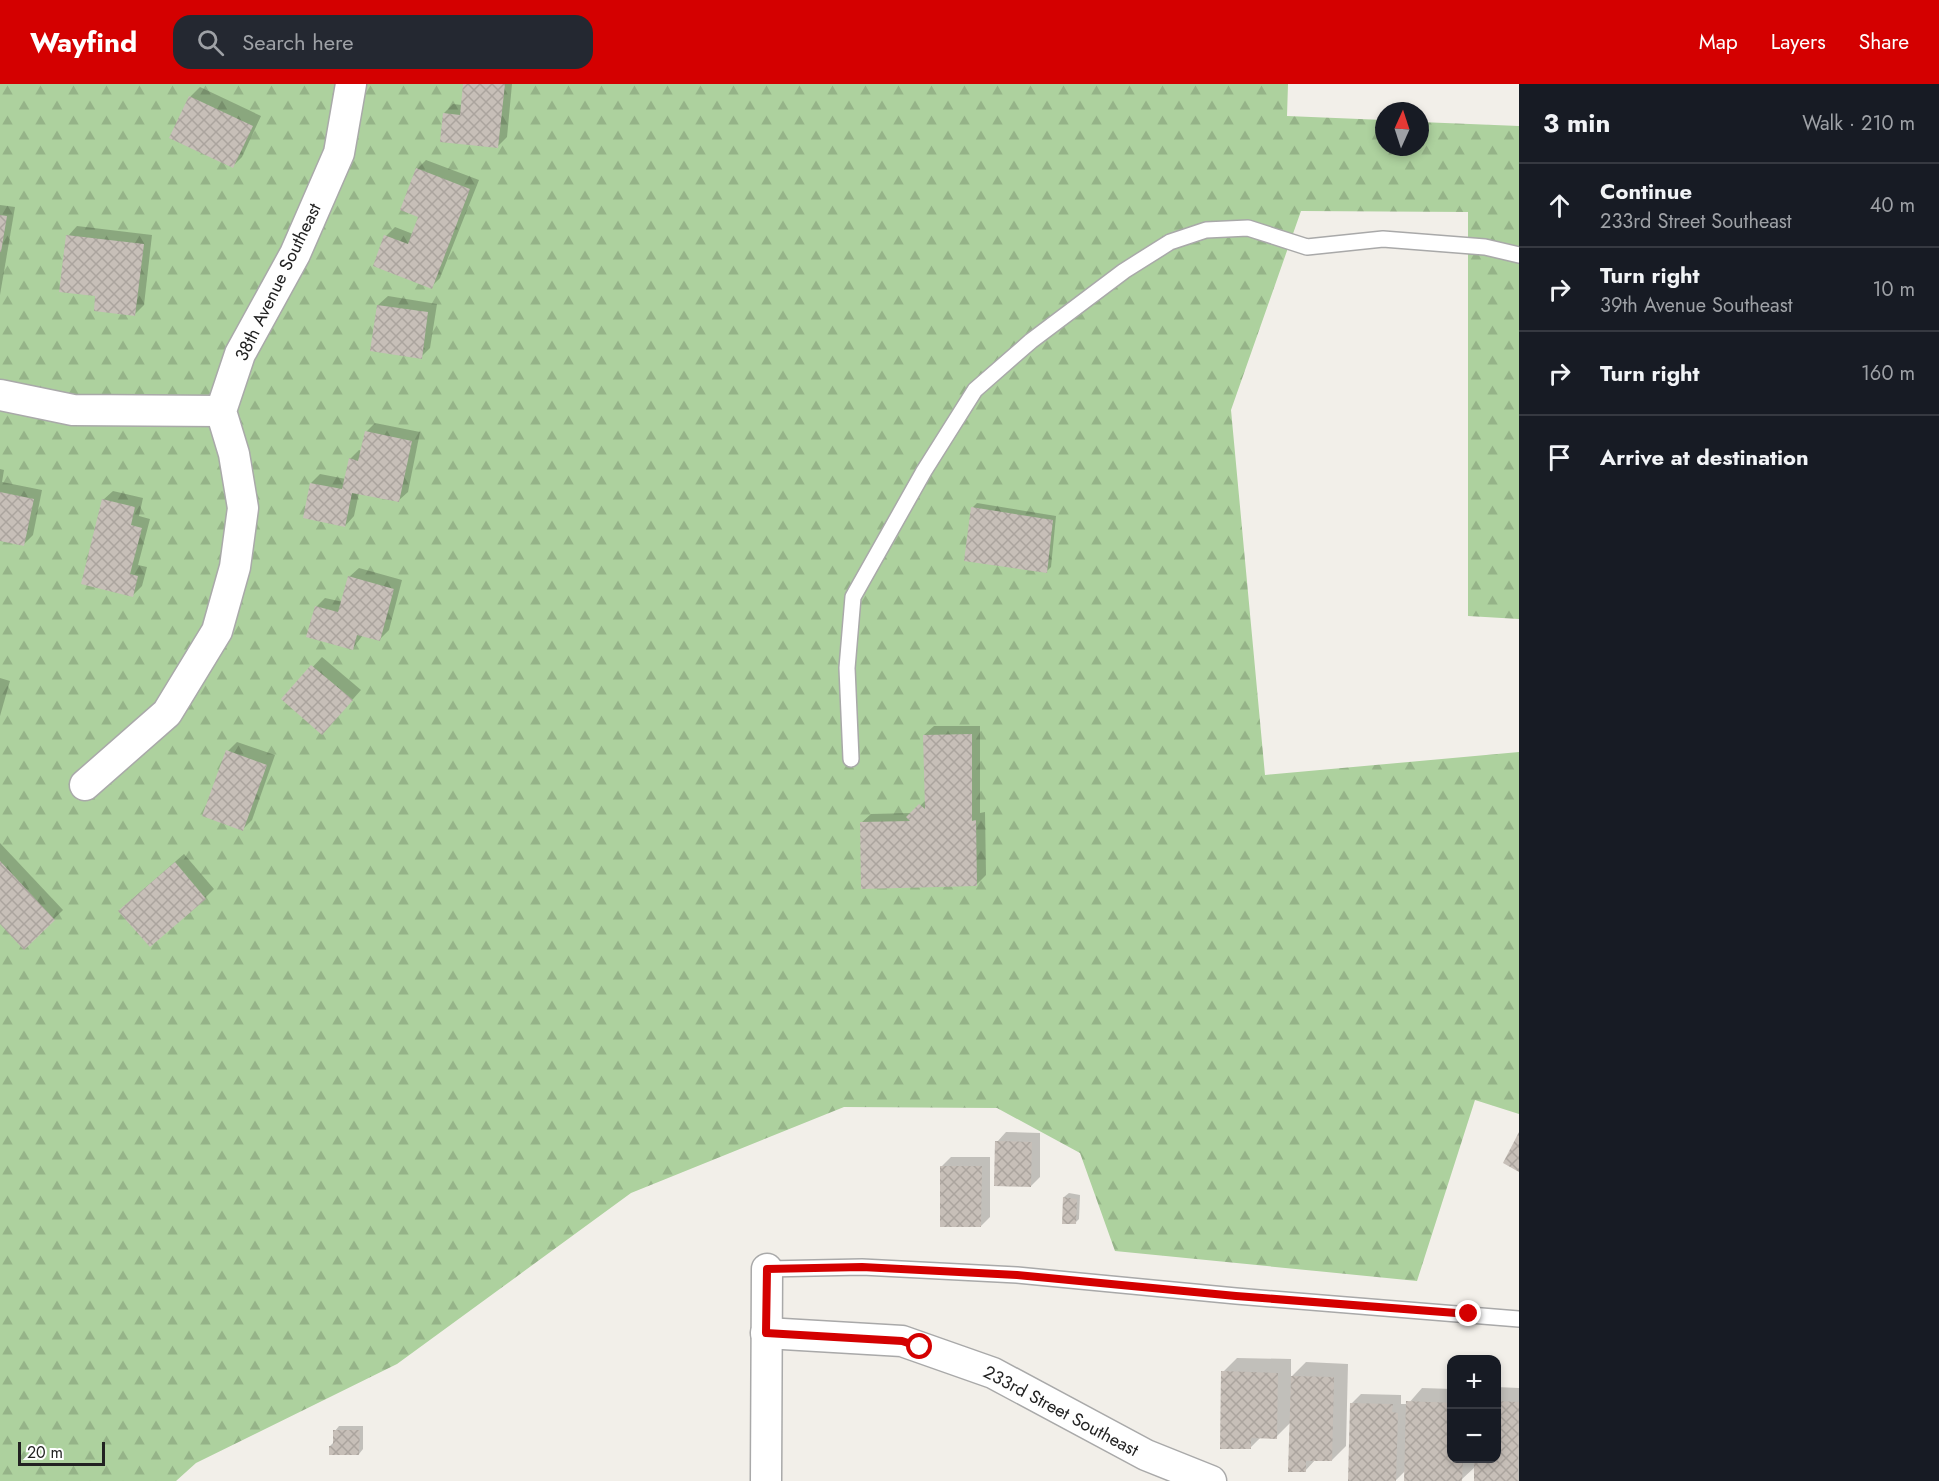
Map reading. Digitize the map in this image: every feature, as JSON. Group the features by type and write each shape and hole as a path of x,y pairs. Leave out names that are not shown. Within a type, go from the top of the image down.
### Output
{"street":[{"name":"38th Avenue Southeast","path":"221,411 240,354 295,254 339,153 351,84"},
{"path":"0,395 73,410 221,411 234,454 243,508 236,567 217,631 167,713 85,785"},
{"path":"766,1481 767,1269"},
{"name":"233rd Street Southeast","path":"766,1333 902,1341 993,1373 1146,1455 1211,1481"}],"lane":[{"path":"851,759 847,668 853,597 924,471 975,390 1031,342 1124,271 1170,242 1206,230 1248,228 1307,247 1383,240 1485,247 1519,255"},
{"path":"767,1269 862,1267 1017,1275 1236,1296 1519,1318"}],"green space":[{"path":"0,84 1288,84 1287,116 1375,120 1375,156 1429,156 1429,122 1519,126 1519,619 1468,616 1468,212 1301,211 1231,410 1265,775 1519,752 1519,1114 1475,1100 1417,1281 1115,1251 1080,1153 997,1108 844,1107 631,1193 397,1364 196,1463 176,1481 0,1481"}],"building":[{"path":"463,84 505,84 498,148 440,142 443,113 460,115"},
{"path":"189,96 253,126 233,168 169,138"},
{"path":"416,168 470,189 432,289 373,266 384,235 408,244 418,217 400,210"},
{"path":"0,215 7,216 1,252 0,252"},
{"path":"66,235 144,244 135,316 94,311 95,296 59,292"},
{"path":"377,305 428,312 422,359 370,351"},
{"path":"365,431 412,441 399,502 352,493 345,527 303,518 310,483 342,489 349,458 358,461"},
{"path":"0,492 34,499 24,546 0,541"},
{"path":"102,499 135,507 131,525 142,528 130,574 138,576 133,597 81,584"},
{"path":"971,507 1053,520 1047,573 964,561"},
{"path":"348,576 394,589 380,641 357,635 353,650 306,637 315,606 338,612"},
{"path":"311,665 353,700 322,735 281,699"},
{"path":"972,734 972,821 976,820 977,886 861,889 860,822 910,821 906,817 919,804 925,809 923,735"},
{"path":"226,750 267,765 243,831 202,816"},
{"path":"0,861 55,920 24,950 0,924"},
{"path":"175,862 206,899 150,947 118,911"},
{"path":"1519,1132 1519,1172 1503,1163"},
{"path":"995,1141 1032,1142 1031,1187 994,1186"},
{"path":"940,1166 982,1166 981,1227 940,1227"},
{"path":"1063,1197 1077,1199 1076,1224 1062,1224"},
{"path":"1221,1371 1278,1373 1277,1439 1251,1438 1251,1449 1220,1449"},
{"path":"1291,1376 1334,1377 1332,1461 1306,1461 1306,1472 1288,1472"},
{"path":"1406,1401 1447,1403 1447,1463 1463,1463 1462,1481 1404,1481"},
{"path":"1501,1401 1519,1402 1518,1481 1474,1481 1474,1463 1501,1463"},
{"path":"1350,1403 1393,1404 1392,1412 1398,1413 1396,1481 1348,1481"},
{"path":"333,1430 360,1430 359,1455 329,1455 329,1446 333,1446"}],"route":[{"path":"920,1347 902,1341 766,1333 767,1269 862,1267 1017,1275 1236,1296 1469,1314"}]}
